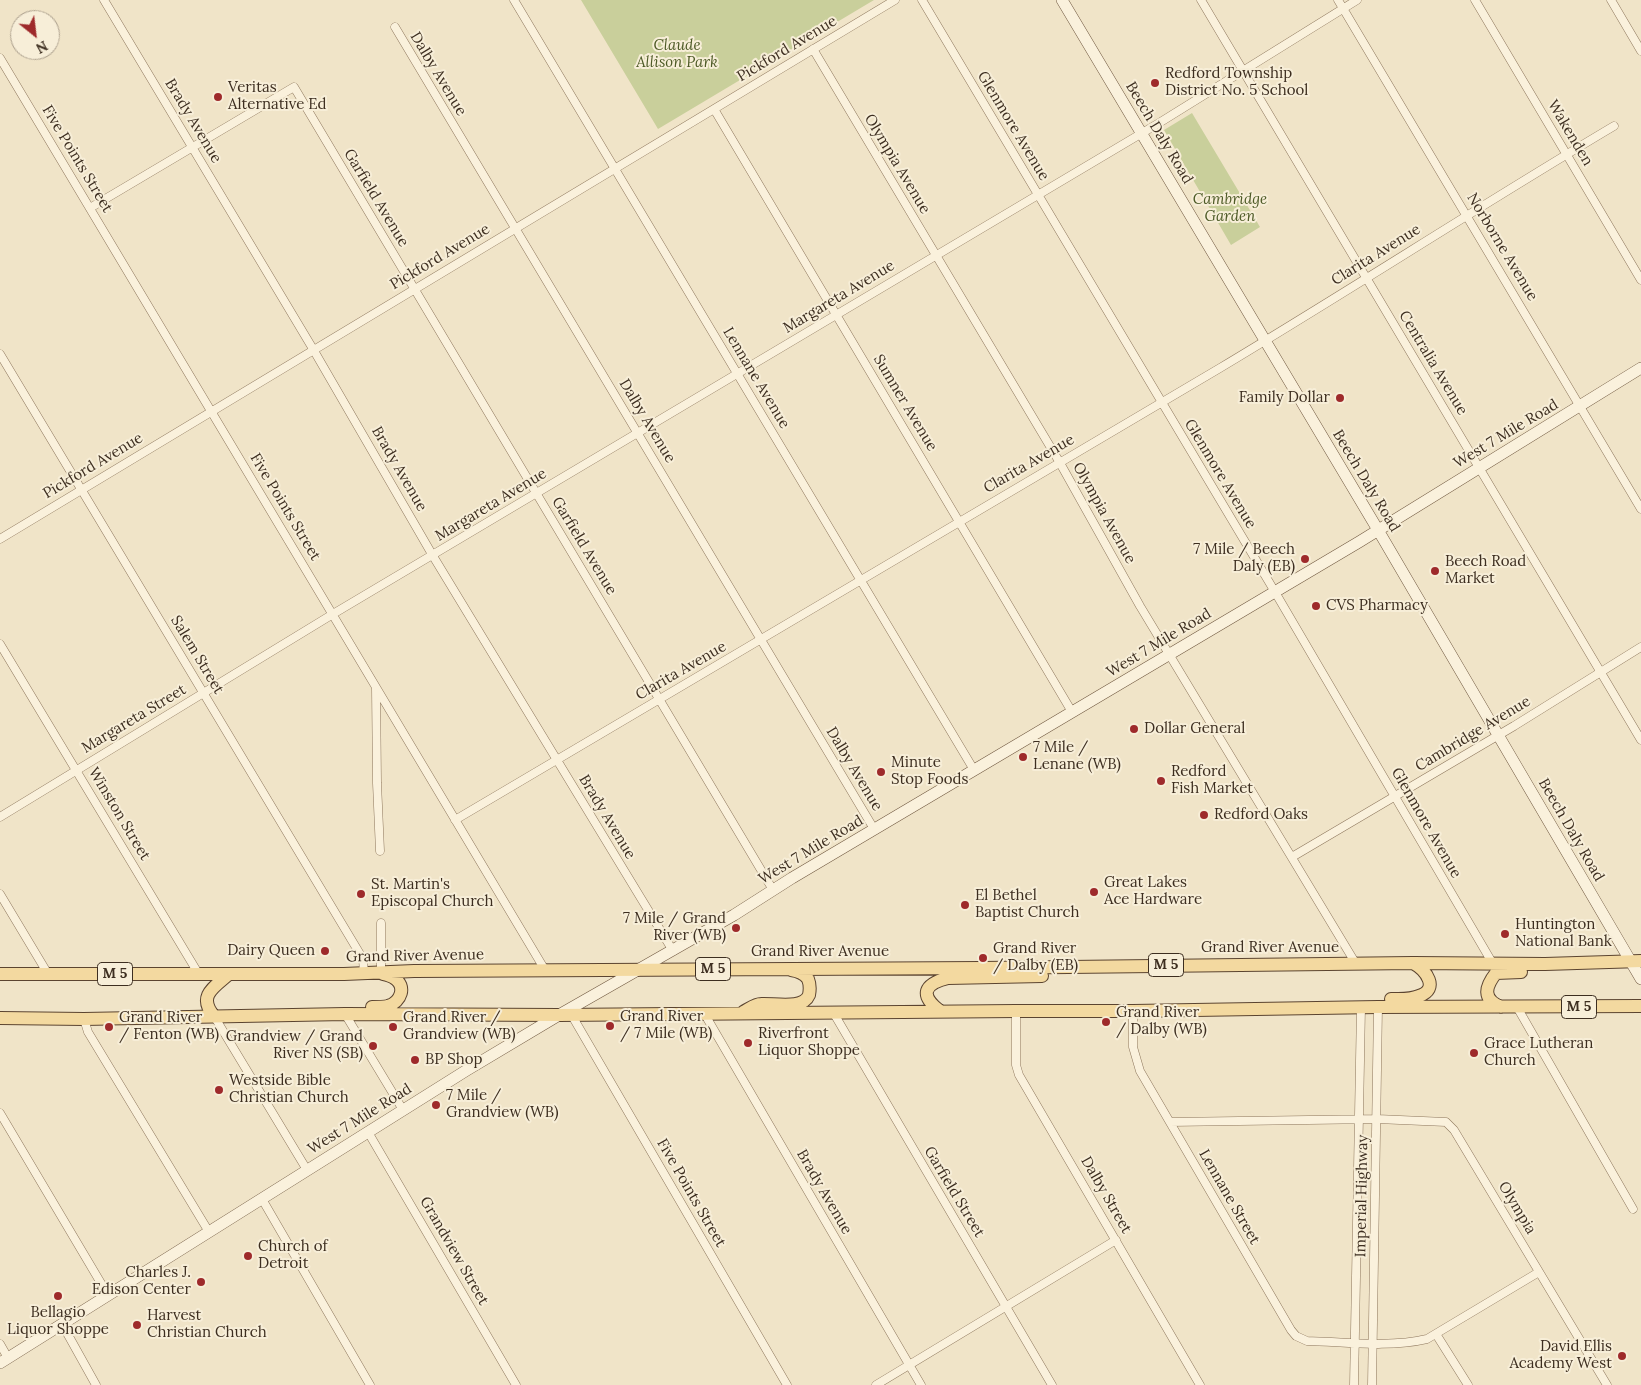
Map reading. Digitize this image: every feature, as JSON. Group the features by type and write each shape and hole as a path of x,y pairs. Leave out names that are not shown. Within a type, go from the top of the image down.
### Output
{"main road":[{"name":"Beech Daly Road","path":"1062,0 1498,735 1636,961 1641,979"},
{"name":"West 7 Mile Road","path":"4,1361 403,1110 1275,592 1641,368"},
{"name":"Grand River Avenue","path":"0,974 381,973 414,971 1414,963 1545,964 1636,961"},
{"path":"1277,1009 1305,1000 1414,998 1424,994 1430,983 1426,973 1414,963"},
{"path":"1502,1007 1493,1003 1488,996 1488,988 1496,973 1536,972 1545,964"},
{"path":"940,1011 927,998 927,991 936,981 948,978 1043,976 1066,967"},
{"path":"741,1013 758,1004 801,1003 806,999 810,991 807,978 799,972 786,969"},
{"path":"345,1014 358,1008 387,1006 394,1004 399,999 401,993 399,983 394,978 381,973"},
{"path":"214,1016 206,1002 209,993 213,987 229,974"},
{"name":"M 5","path":"0,1018 1641,1006"}],"street":[{"name":"Brady Avenue","path":"104,0 313,349 433,556 673,951"},
{"name":"Lennane Avenue","path":"514,0 974,770"},
{"name":"Pickford Avenue","path":"0,539 895,0"},
{"name":"Glenmore Avenue","path":"922,0 1275,592 1493,964"},
{"name":"Centralia Avenue","path":"1201,0 1641,740"},
{"name":"Norborne Avenue","path":"1338,0 1641,509"},
{"name":"Margareta Avenue","path":"333,614 1142,133 1357,0"},
{"name":"Wakenden","path":"1475,0 1641,280"},
{"path":"1611,0 1641,52"},
{"name":"Dalby Avenue","path":"395,27 874,829"},
{"name":"Olympia Avenue","path":"813,49 1060,463 1140,606 1356,964"},
{"name":"Five Points Street","path":"0,58 545,970"},
{"name":"Garfield Avenue","path":"192,146 294,87 773,890"},
{"name":"Sumner Avenue","path":"714,109 1072,712"},
{"name":"Clarita Avenue","path":"455,820 1060,463 1614,126"},
{"path":"90,208 192,146"},
{"name":"Salem Street","path":"0,354 363,960 364,973"},
{"name":"Margareta Street","path":"0,817 333,614"},
{"name":"Winston Street","path":"0,644 198,974"},
{"name":"Cambridge Avenue","path":"1292,857 1498,735 1641,647"},
{"path":"376,686 380,851"},
{"path":"0,894 48,974"},
{"path":"381,923 381,973"},
{"name":"Imperial Highway","path":"1354,1385 1361,1007"},
{"name":"Imperial Highway","path":"1372,1385 1378,1007"},
{"path":"1517,1007 1633,1209"},
{"name":"Dalby Street","path":"1016,1011 1016,1065 1019,1075 1200,1385"},
{"name":"Lennane Street","path":"1133,1011 1133,1047 1140,1071 1293,1333 1300,1339 1307,1341 1372,1344 1416,1341 1427,1338 1539,1272"},
{"name":"Garfield Street","path":"833,1012 1052,1385"},
{"name":"Brady Avenue","path":"704,1013 921,1385"},
{"path":"345,1014 403,1110"},
{"name":"Five Points Street","path":"565,1014 787,1385"},
{"path":"214,1016 307,1170"},
{"path":"84,1018 92,1039 209,1232"},
{"path":"0,1113 108,1296"},
{"name":"Olympia","path":"1170,1122 1377,1119 1442,1120 1450,1124 1607,1385"},
{"name":"Grandview Street","path":"368,1132 516,1385"},
{"path":"262,1199 370,1385"},
{"path":"876,1385 1116,1240"},
{"path":"62,1324 96,1385"},
{"path":"1436,1334 1468,1385"},
{"path":"0,1344 4,1361"}],"green space":[{"name":"Claude Allison Park","path":"581,0 874,0 658,129"},
{"name":"Cambridge Garden","path":"1192,113 1260,227 1231,245 1164,130"}],"place":[{"name":"Redford Township District No. 5 School","path":"1155,83"},
{"name":"Veritas Alternative Ed","path":"218,97"},
{"name":"Family Dollar","path":"1340,398"},
{"name":"7 Mile / Beech Daly (EB)","path":"1305,559"},
{"name":"Beech Road Market","path":"1435,571"},
{"name":"CVS Pharmacy","path":"1316,606"},
{"name":"Dollar General","path":"1134,729"},
{"name":"7 Mile / Lenane (WB)","path":"1023,757"},
{"name":"Minute Stop Foods","path":"881,772"},
{"name":"Redford Fish Market","path":"1161,781"},
{"name":"Redford Oaks","path":"1204,815"},
{"name":"Great Lakes Ace Hardware","path":"1094,892"},
{"name":"St. Martin's Episcopal Church","path":"361,894"},
{"name":"El Bethel Baptist Church","path":"965,905"},
{"name":"7 Mile / Grand River (WB)","path":"736,928"},
{"name":"Huntington National Bank","path":"1505,934"},
{"name":"Dairy Queen","path":"325,951"},
{"name":"Grand River / Dalby (EB)","path":"983,958"},
{"name":"Grand River / Dalby (WB)","path":"1106,1022"},
{"name":"Grand River / 7 Mile (WB)","path":"610,1026"},
{"name":"Grand River / Fenton (WB)","path":"109,1027"},
{"name":"Grand River / Grandview (WB)","path":"393,1027"},
{"name":"Riverfront Liquor Shoppe","path":"748,1043"},
{"name":"Grandview / Grand River NS (SB)","path":"373,1046"},
{"name":"Grace Lutheran Church","path":"1474,1053"},
{"name":"BP Shop","path":"415,1060"},
{"name":"Westside Bible Christian Church","path":"219,1090"},
{"name":"7 Mile / Grandview (WB)","path":"436,1105"},
{"name":"Church of Detroit","path":"248,1256"},
{"name":"Charles J. Edison Center","path":"201,1282"},
{"name":"Bellagio Liquor Shoppe","path":"58,1296"},
{"name":"Harvest Christian Church","path":"137,1325"},
{"name":"David Ellis Academy West","path":"1622,1356"}]}
